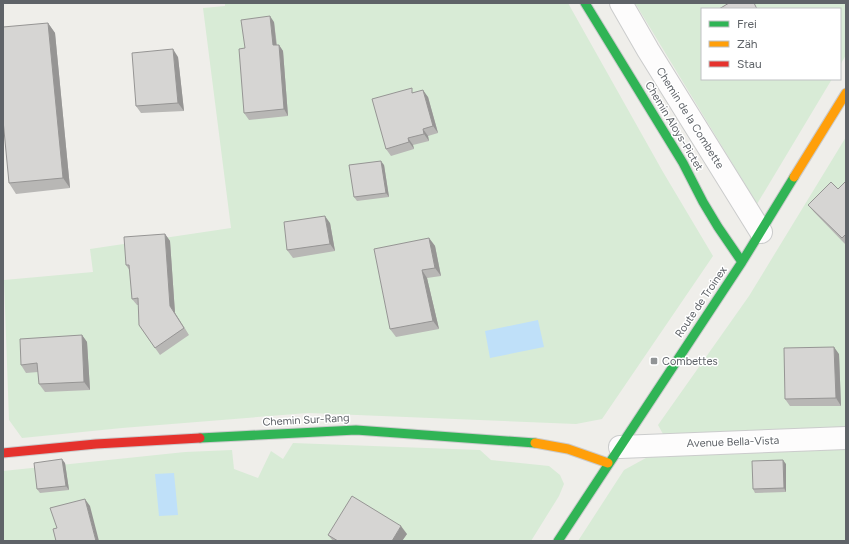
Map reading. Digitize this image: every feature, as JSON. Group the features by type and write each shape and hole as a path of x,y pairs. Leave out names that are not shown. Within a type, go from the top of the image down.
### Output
{"street":[{"name":"Chemin Aloys-Pictet","path":"585,3 683,163 703,202 742,262"},
{"name":"Chemin de la Combette","path":"621,3 648,50 760,232"},
{"name":"Route de Troinex","path":"558,541 742,262 846,92"},
{"name":"Chemin Sur-Rang","path":"3,453 96,444 356,430 510,440 614,455"},
{"name":"Avenue Bella-Vista","path":"614,455 846,438"}],"green space":[{"path":"225,3 568,3 663,172 713,256 602,419 576,424 308,413 122,428 22,438 9,420 4,280 93,272 90,249 231,228 203,8 225,6"},
{"path":"635,3 846,3 846,55 841,63 841,8 701,8 701,80 831,80 757,204"},
{"path":"846,137 846,428 663,434 658,425 749,296"},
{"path":"293,443 480,450 491,460 549,466 560,475 564,484 559,496 531,541 3,541 3,471 185,452 232,450 234,469 258,478 271,451 283,459"},
{"path":"846,448 846,541 578,541 624,470 655,453"}],"water":[{"path":"538,320 544,347 490,358 485,331"},
{"path":"174,473 178,515 159,516 155,474"}],"building":[{"path":"729,3 754,3 756,8 721,8"},
{"path":"270,16 273,45 279,45 284,109 244,113 239,49 245,48 241,20"},
{"path":"48,23 63,178 9,183 3,120 3,27"},
{"path":"173,49 178,103 136,106 132,53"},
{"path":"412,88 412,93 423,90 433,126 423,129 424,134 408,138 409,142 386,149 372,99"},
{"path":"381,161 386,193 354,197 349,165"},
{"path":"846,181 846,234 842,238 808,205 831,182 838,189"},
{"path":"325,216 330,244 287,250 284,222"},
{"path":"165,234 170,306 184,328 155,348 139,325 138,298 132,299 129,265 126,265 124,237"},
{"path":"429,238 435,268 422,270 433,321 390,329 374,249"},
{"path":"82,335 84,382 39,384 37,363 21,365 20,339"},
{"path":"834,347 836,398 785,399 784,348"},
{"path":"62,459 66,486 37,489 34,463"},
{"path":"783,460 784,488 753,489 752,461"},
{"path":"352,496 401,526 392,541 338,541 328,535"},
{"path":"85,499 96,541 56,541 53,529 57,528 50,508"}],"traffic: fast":[{"path":"585,3 683,163 718,227 742,262"},
{"path":"558,541 742,262 794,177"},
{"path":"200,438 356,430 535,443"}],"traffic: slow":[{"path":"794,177 846,93"},
{"path":"535,443 568,449 608,463"}],"traffic: jam":[{"path":"3,453 96,444 200,438"}],"place":[{"name":"Combettes","path":"654,361"}]}
